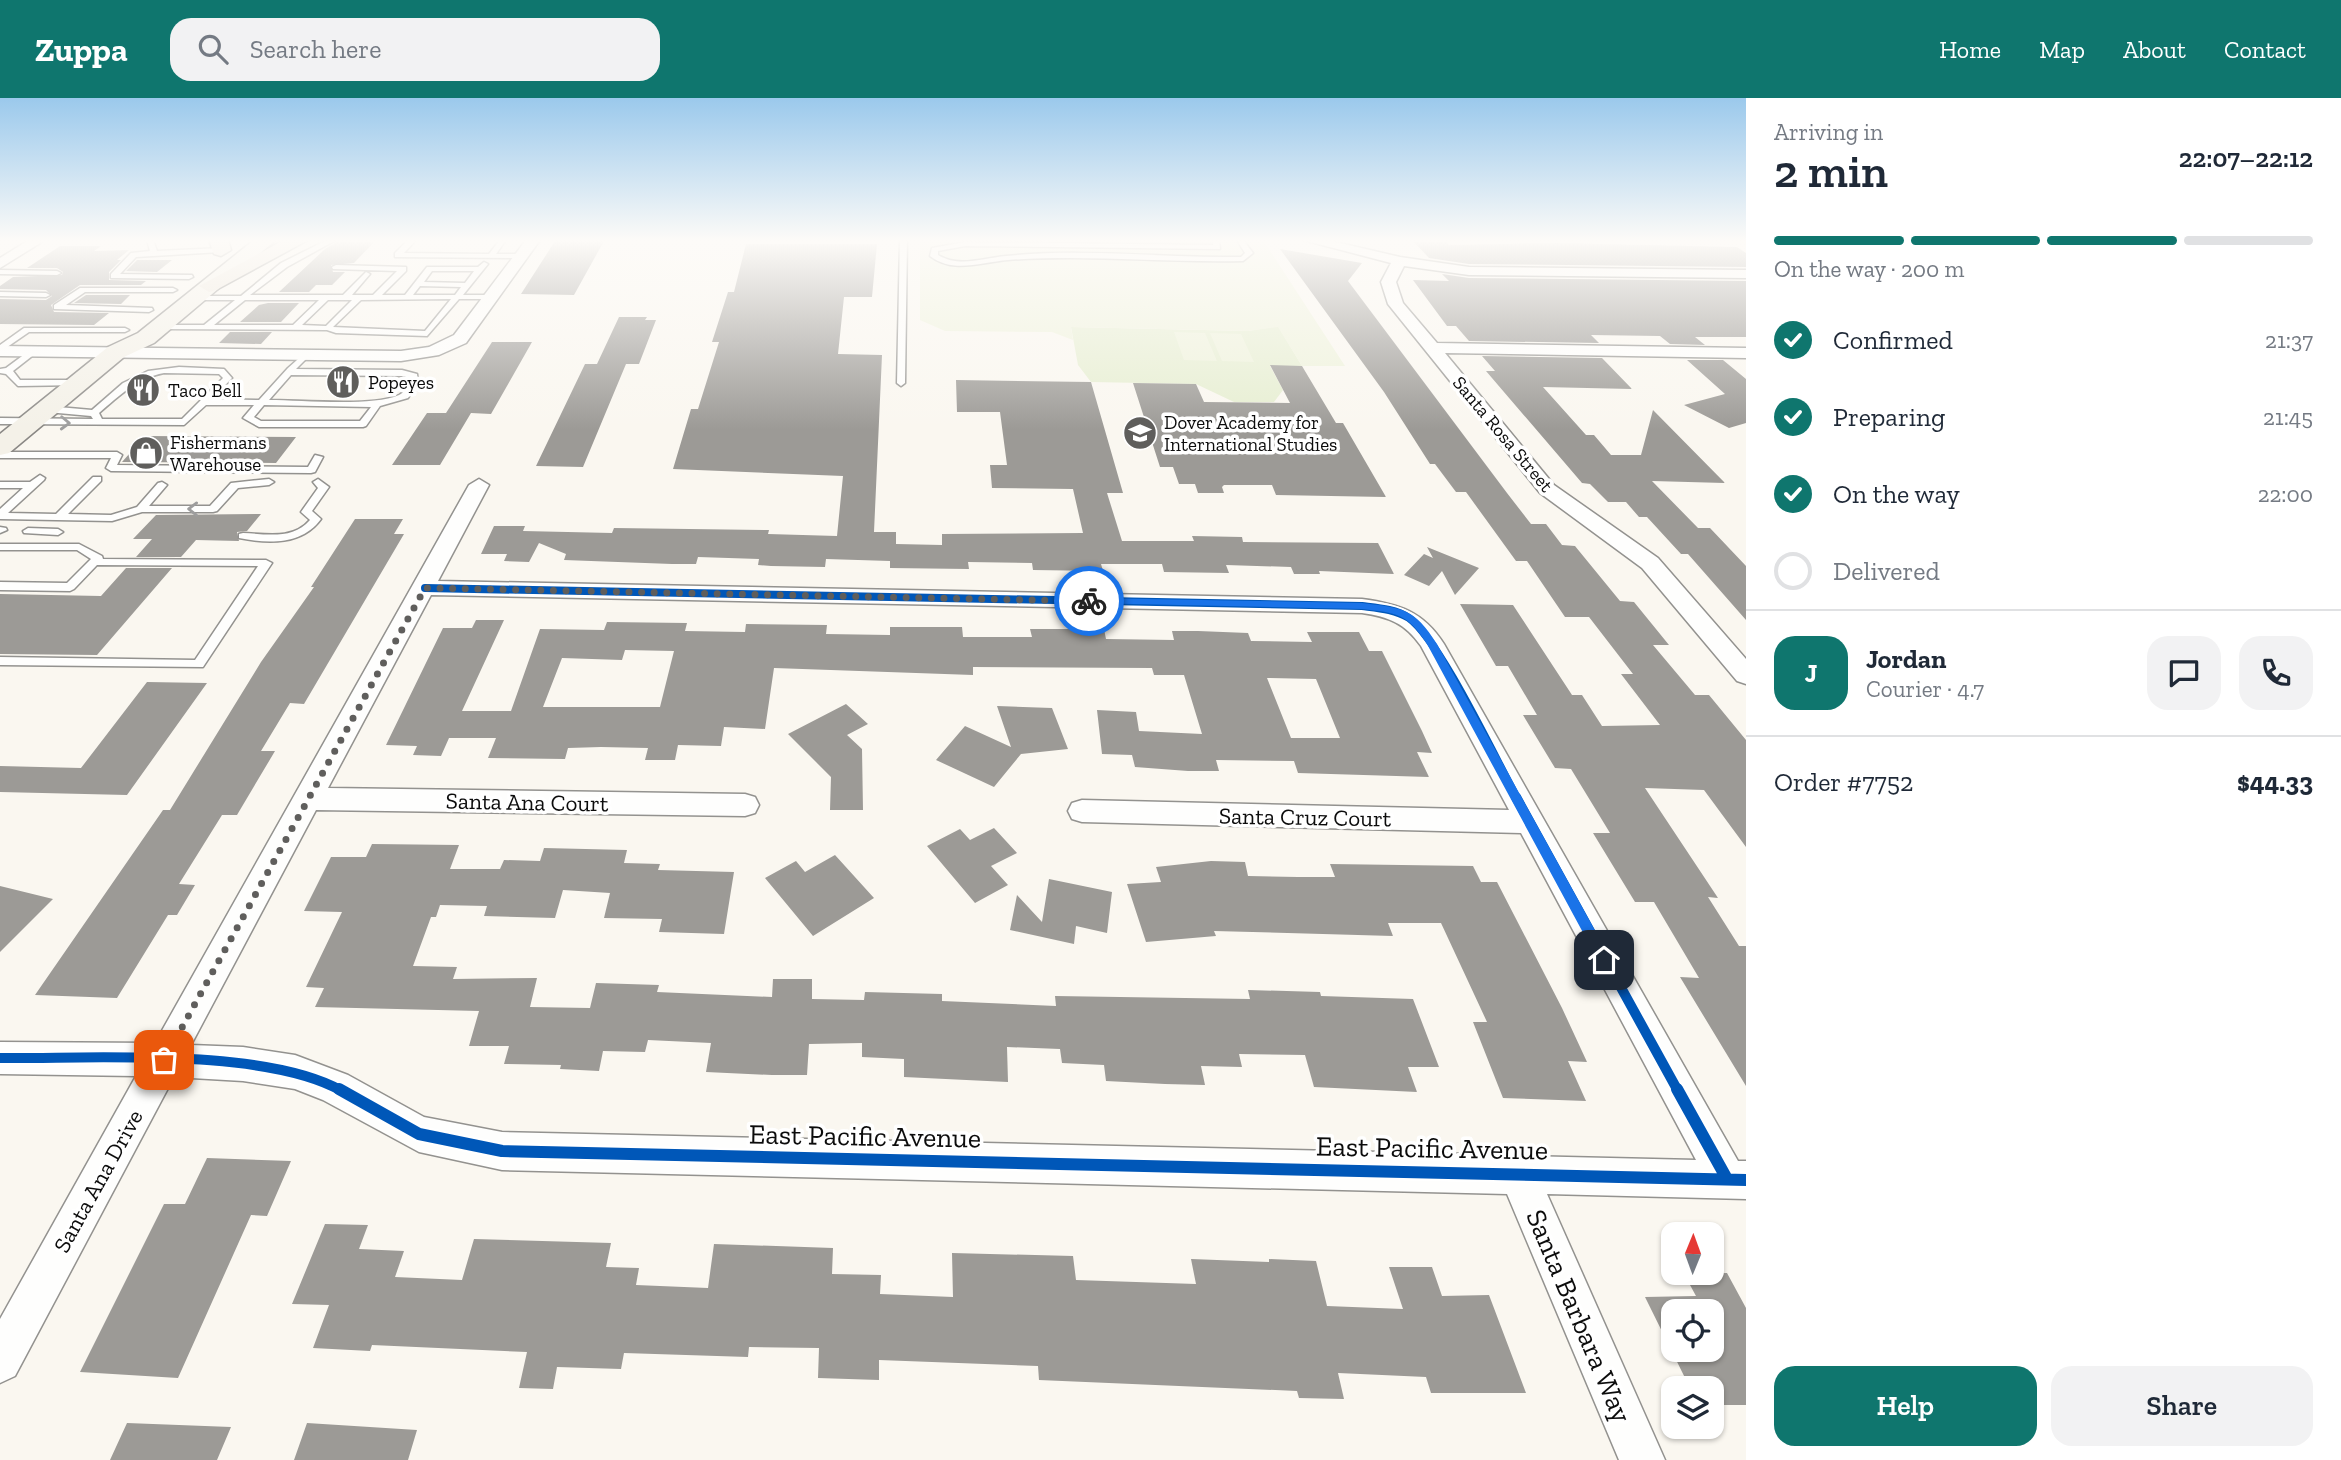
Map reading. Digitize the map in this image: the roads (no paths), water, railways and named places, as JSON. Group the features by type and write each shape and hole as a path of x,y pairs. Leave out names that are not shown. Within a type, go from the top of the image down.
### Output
{"main road":[{"path":"0,447 78,383 120,341 146,338 164,304"},
{"path":"155,318 175,304"}],"street":[{"path":"0,350 33,351 120,341 306,355 401,356 433,351 460,339 486,304"},
{"name":"Santa Rosa Street","path":"1396,304 1547,489 1650,563 1746,675"},
{"path":"1432,348 1746,353"},
{"name":"Santa Ana Drive","path":"0,1361 479,485"},
{"path":"425,588 1362,606 1401,611 1419,624 1432,644 1527,822 1736,1180"},
{"name":"Santa Ana Court","path":"309,799 745,806"},
{"name":"Santa Cruz Court","path":"1082,811 1527,822"},
{"name":"East Pacific Avenue","path":"0,1058 164,1060 243,1064 295,1072 335,1087 419,1134 502,1151 1517,1172 1736,1180"},
{"name":"Santa Barbara Way","path":"1517,1172 1642,1460"}],"lane":[{"path":"62,304 57,307 155,318 206,327 328,328 336,331 427,334 453,304"},
{"path":"206,327 233,304"},
{"path":"295,328 319,304"},
{"path":"328,328 352,304"},
{"path":"901,383 902,304"},
{"path":"0,350 27,330 120,341"},
{"path":"33,351 4,371 18,383 78,383"},
{"path":"306,355 248,418 258,424 363,424 377,404"},
{"path":"0,421 39,415 184,422 228,378 221,371 152,370 126,384 97,417"},
{"path":"204,402 377,404 405,396 414,383 414,376 402,373 289,372"},
{"path":"39,415 97,417"},
{"path":"0,455 117,455 111,468 298,470 311,470 318,457"},
{"path":"59,517 97,479"},
{"path":"0,485 36,481 0,515"},
{"path":"0,515 111,517 141,509 213,509 235,485 269,482"},
{"path":"243,536 282,538 301,535 316,519 306,512 324,487 318,482"},
{"path":"141,509 162,485"},
{"path":"28,531 58,531"},
{"path":"0,547 79,547 98,558 71,587 0,586"},
{"path":"0,661 199,664 266,564 94,562"}],"place":[{"name":"Popeyes","path":"343,382"},
{"name":"Taco Bell","path":"143,390"},
{"name":"Dover Academy for International Studies","path":"1140,433"},
{"name":"Fishermans Warehouse","path":"146,453"}]}
